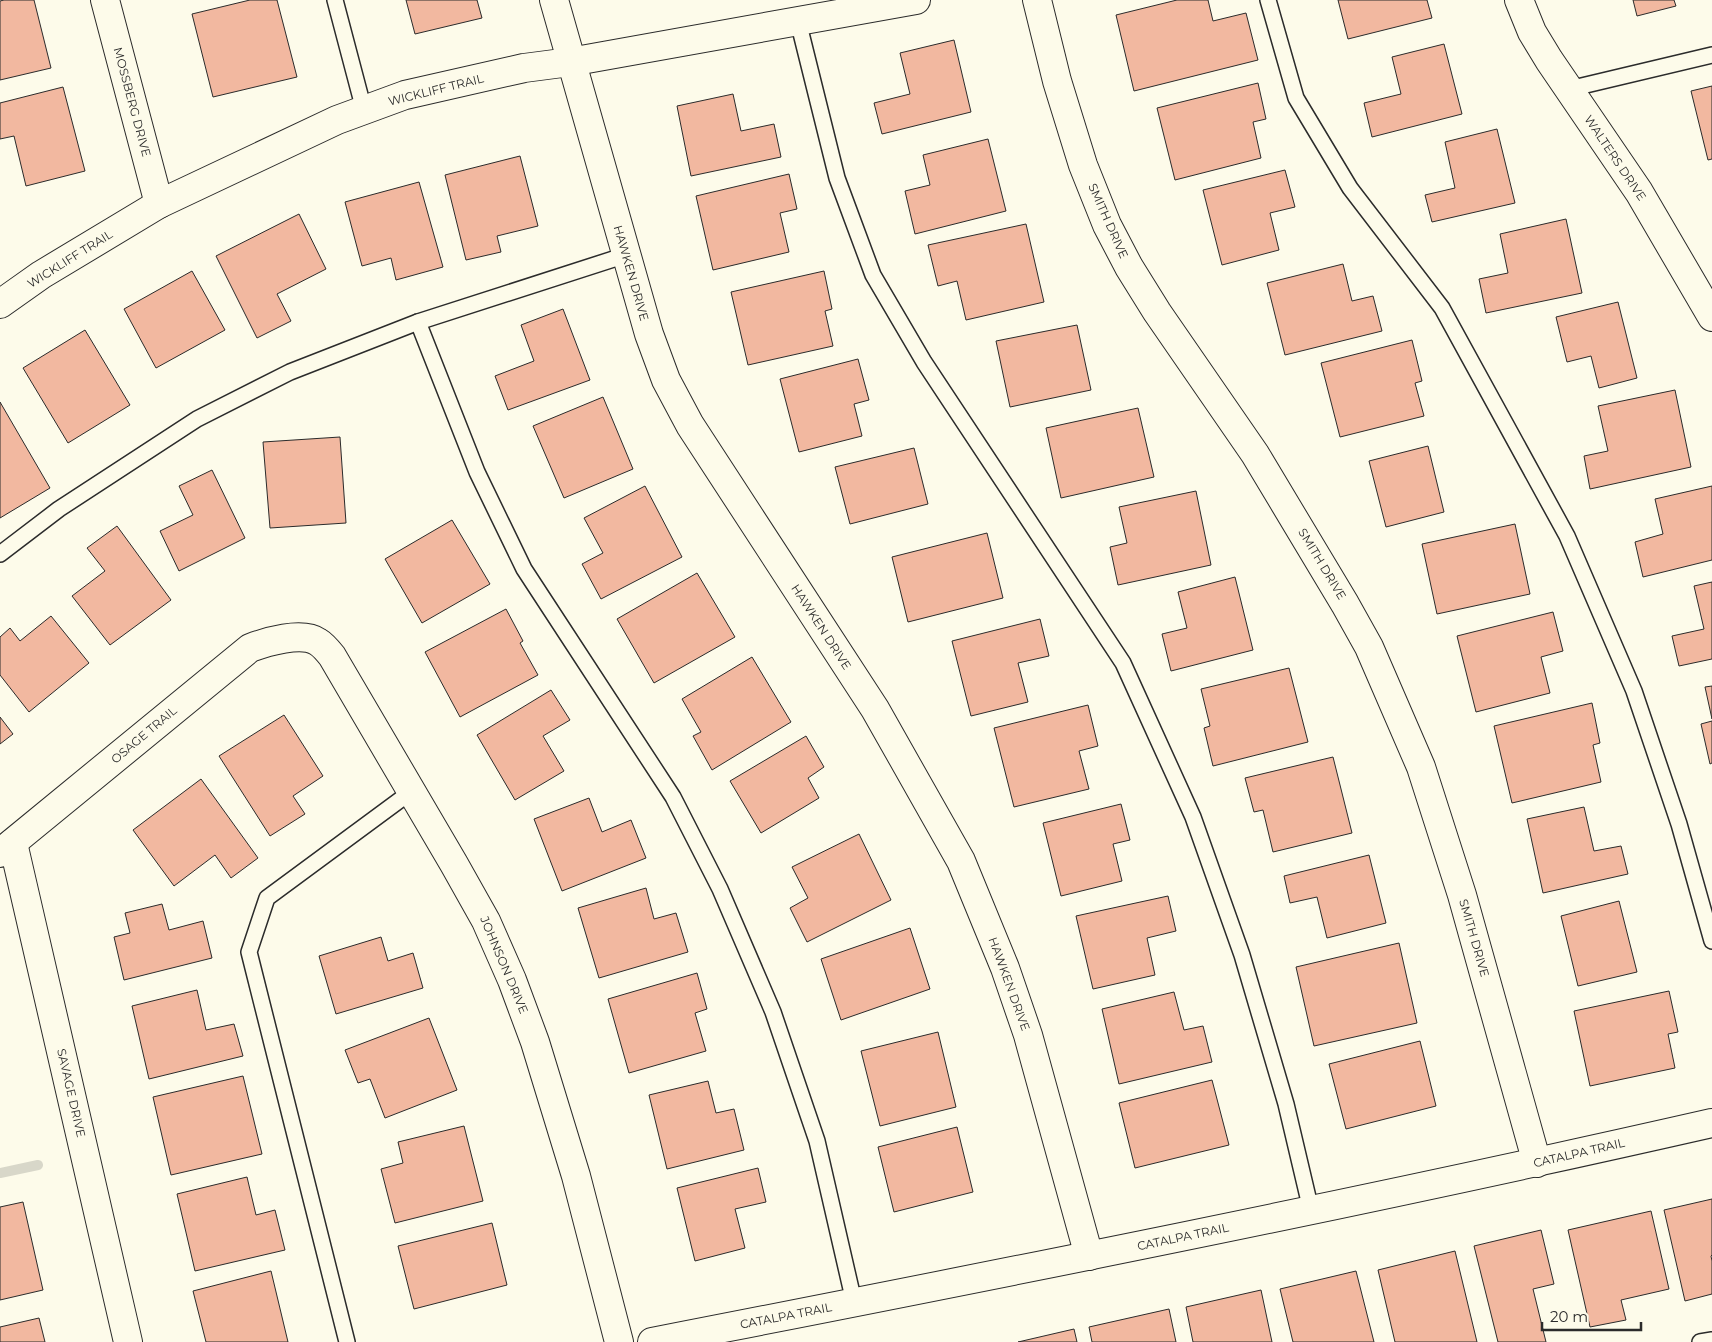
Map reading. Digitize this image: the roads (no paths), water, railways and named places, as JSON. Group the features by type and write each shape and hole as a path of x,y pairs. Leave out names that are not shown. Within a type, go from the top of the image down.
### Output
{"street":[{"name":"MOSSBERG DRIVE","path":"104,0 159,204"},
{"name":"HAWKEN DRIVE","path":"554,0 626,256 666,380 690,425 875,709 961,861 1005,968 1028,1036 1089,1256"},
{"name":"WICKLIFF TRAIL","path":"0,304 42,275 159,204 337,120 405,95 524,68 570,62 916,0"},
{"name":"SMITH DRIVE","path":"1036,0 1057,81 1083,165 1107,225 1129,267 1157,312 1255,454 1345,604 1369,647 1409,739 1420,766 1462,895 1537,1163"},
{"name":"WALTERS DRIVE","path":"1519,0 1532,32 1568,89 1639,192 1712,317"},
{"name":"JOHNSON DRIVE","path":"298,637 317,641 332,656 486,921 536,1042 576,1176 619,1342"},
{"name":"OSAGE TRAIL","path":"6,848 250,648 269,641 298,637"},
{"name":"SAVAGE DRIVE","path":"6,848 128,1342"},
{"name":"CATALPA TRAIL","path":"652,1342 1089,1256 1537,1163 1712,1123"}],"lane":[{"path":"335,0 364,110"},
{"path":"1268,0 1296,98 1350,188 1442,308 1568,536 1634,691 1679,824 1712,941"},
{"path":"798,21 837,178 874,275 924,362 1123,663 1193,817 1242,955 1286,1104 1311,1210"},
{"path":"1568,89 1712,55"},
{"path":"0,554 59,509 197,419 290,372 418,322 626,256"},
{"path":"418,322 477,472 524,569 673,797 720,889 773,1012 817,1141 854,1302"},
{"path":"347,1342 250,952 267,898 412,791"},
{"path":"1700,1342 1712,1340"}],"waterway":[{"path":"0,1173 38,1165"}]}
